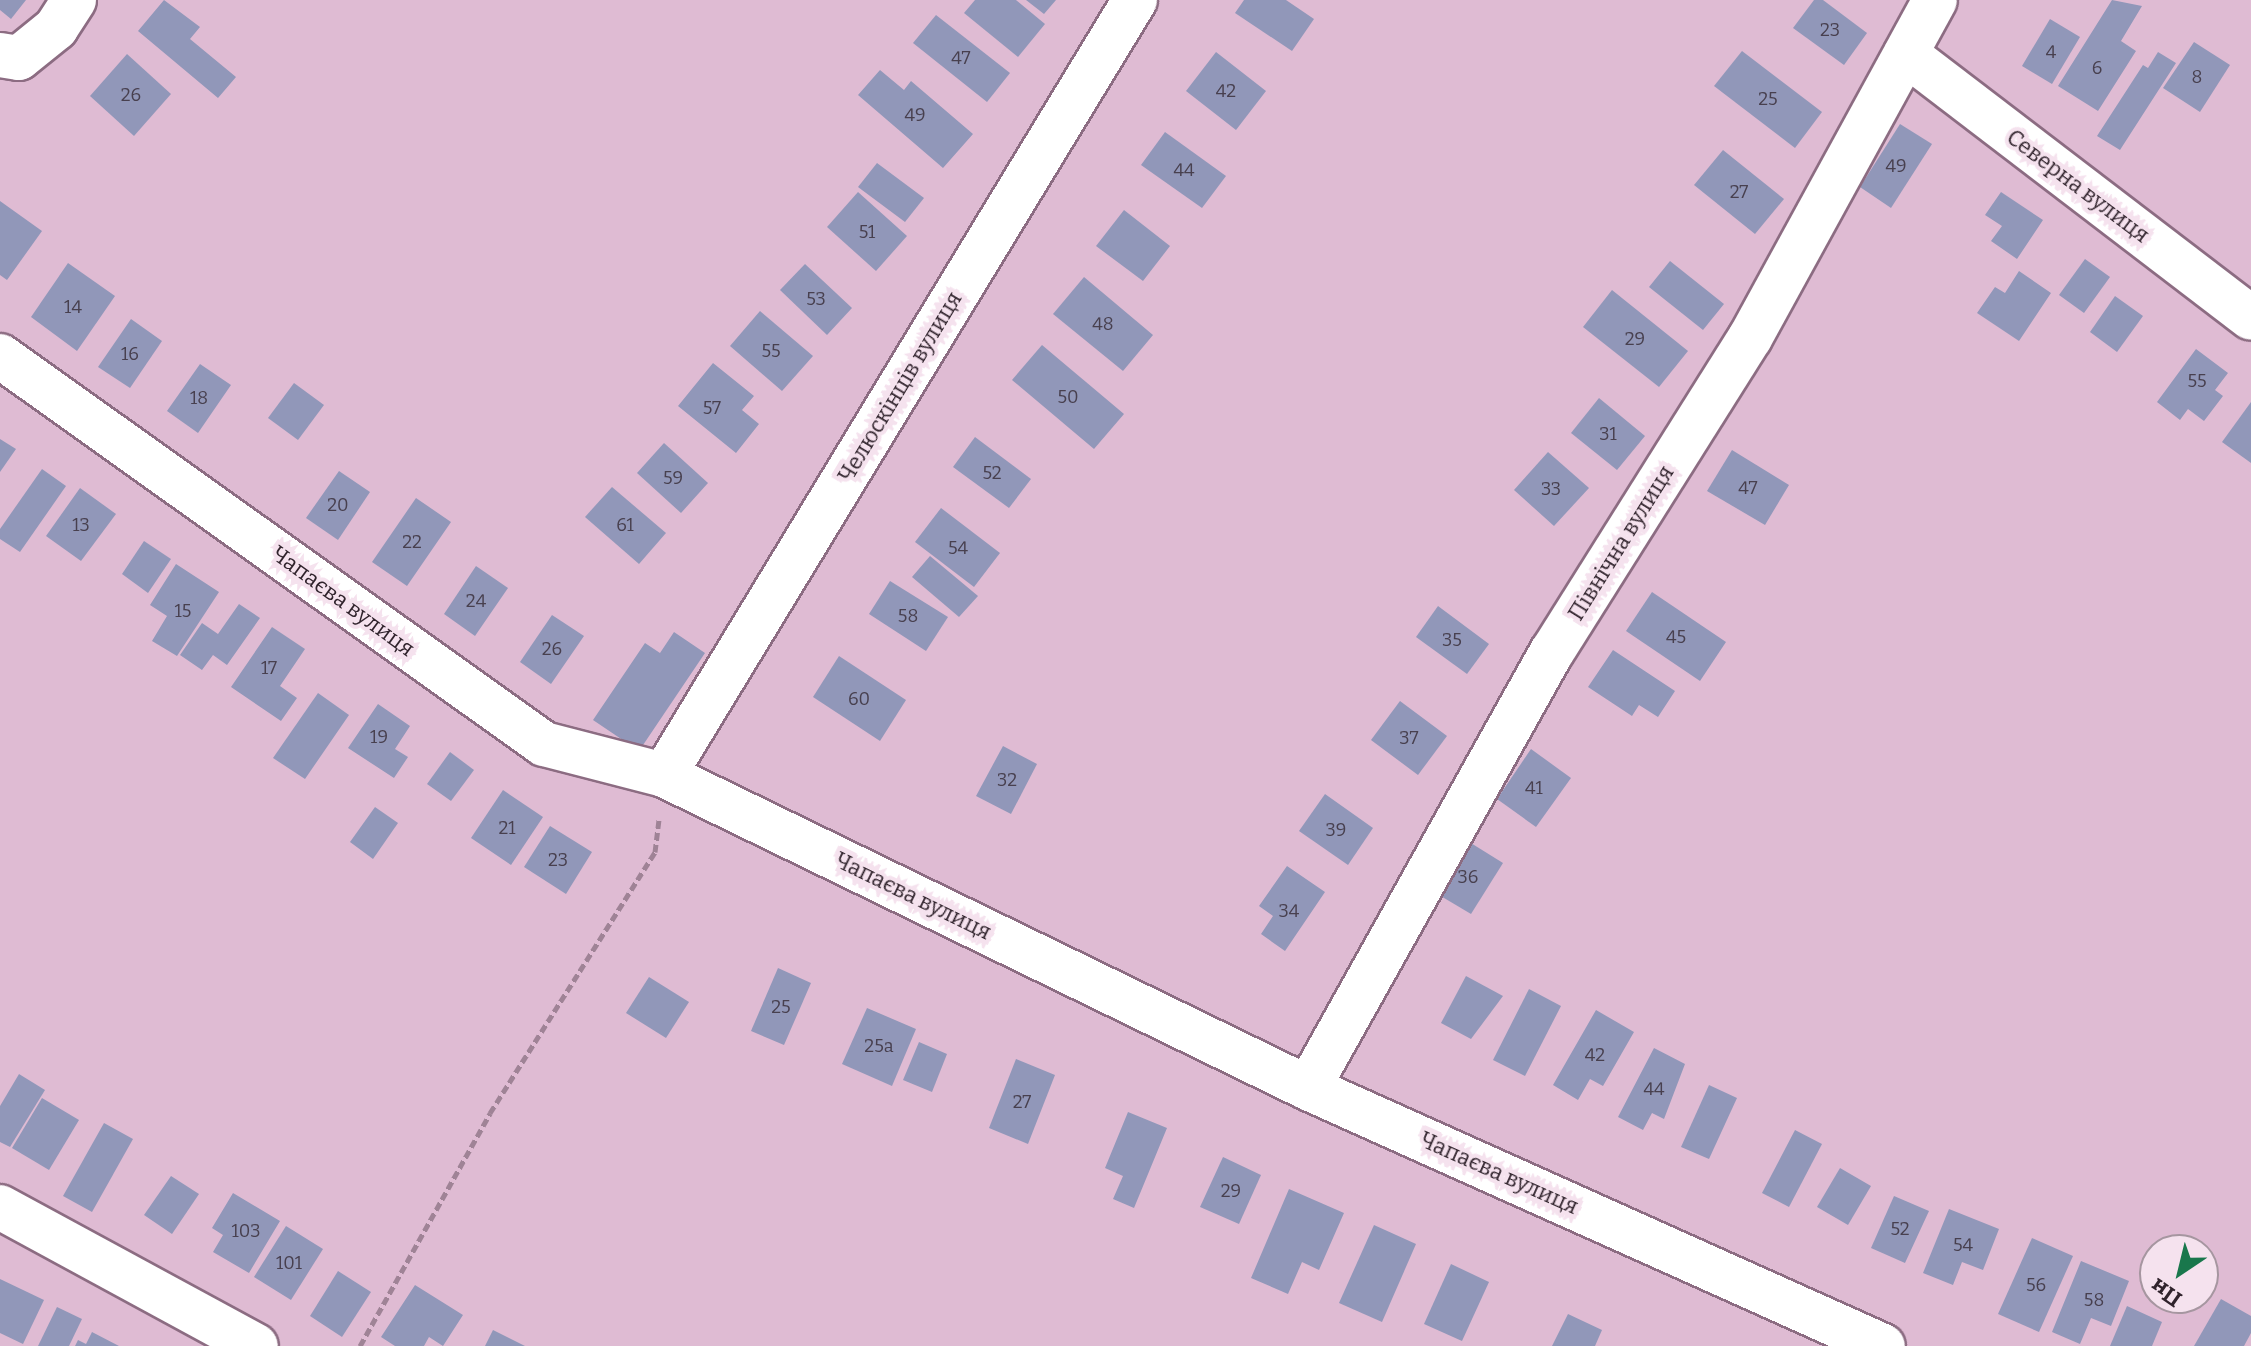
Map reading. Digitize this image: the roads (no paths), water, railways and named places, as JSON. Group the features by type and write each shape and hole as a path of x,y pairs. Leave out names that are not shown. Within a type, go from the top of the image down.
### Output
{"street":[{"path":"10,56 56,28 74,0"},
{"name":"Челюскінців вулиця","path":"664,775 1135,0"},
{"name":"Північна вулиця","path":"1308,1088 1552,652 1750,338 1935,0"},
{"name":"Северна вулиця","path":"1906,54 2251,318"},
{"name":"Чапаєва вулиця","path":"0,356 544,744 664,775 1308,1088 1883,1346"},
{"path":"0,1207 256,1346"}]}
